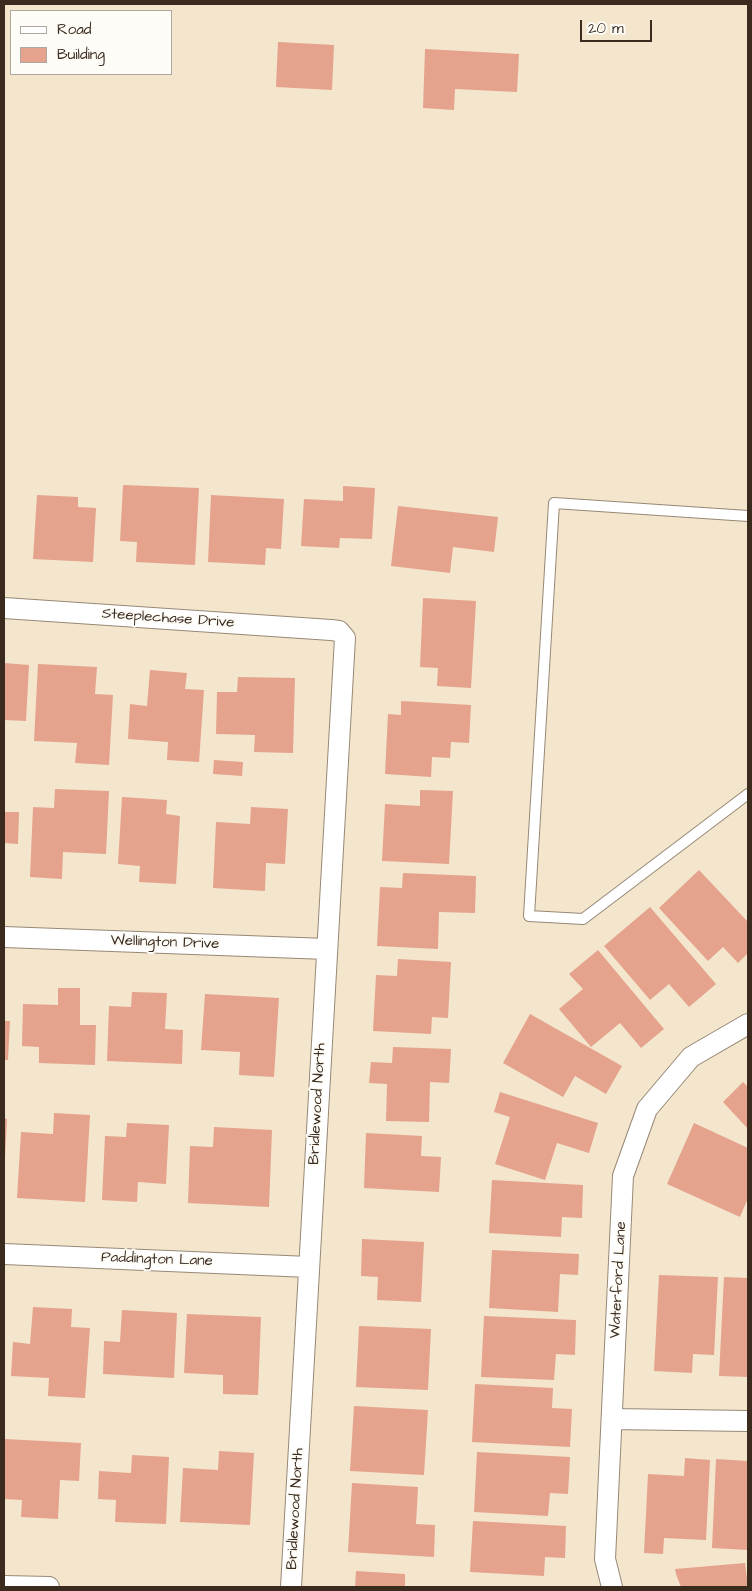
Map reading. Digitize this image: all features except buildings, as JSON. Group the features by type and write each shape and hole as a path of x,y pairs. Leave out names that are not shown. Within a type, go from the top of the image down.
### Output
{"street":[{"name":"Steeplechase Drive","path":"4,608 332,630"},
{"name":"Bridlewood North","path":"291,1587 345,638 339,631 332,630"},
{"name":"Wellington Drive","path":"4,937 327,949"},
{"name":"Waterford Lane","path":"612,1587 605,1560 623,1176 647,1109 691,1057 748,1024"},
{"name":"Paddington Lane","path":"4,1254 309,1267"},
{"path":"612,1420 748,1422"},
{"path":"4,1586 50,1587"}],"lane":[{"path":"748,516 554,503 529,916 583,920 748,794"}]}
